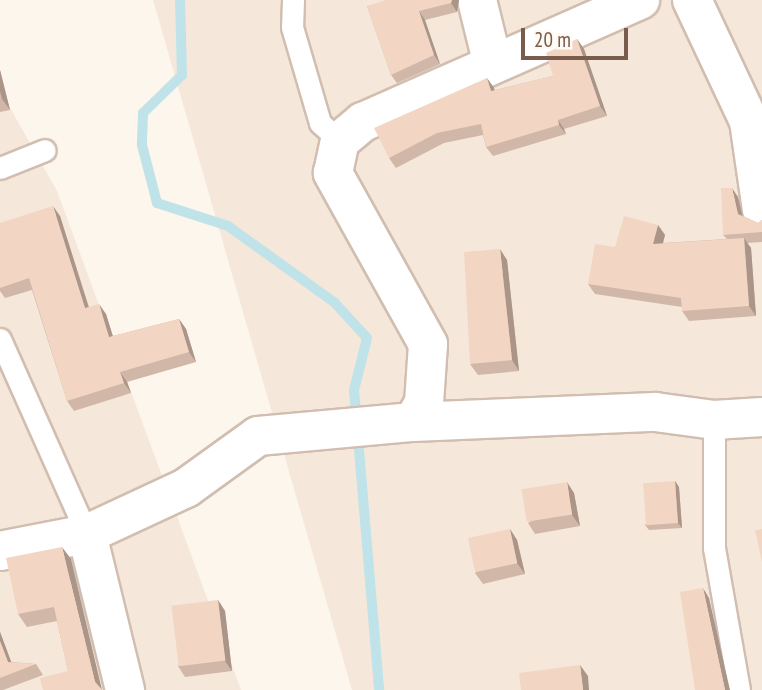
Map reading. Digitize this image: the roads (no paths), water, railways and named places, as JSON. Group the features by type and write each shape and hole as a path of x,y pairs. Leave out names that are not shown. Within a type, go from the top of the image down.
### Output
{"street":[{"path":"477,0 492,61"},
{"path":"413,422 424,403 428,344 333,173 340,141 363,122 492,61 640,0"},
{"path":"692,0 749,121 762,210"},
{"path":"0,551 87,534 186,488 258,436 413,422 655,412 714,420 762,417"},
{"path":"87,534 125,690"}],"lane":[{"path":"293,0 292,27 320,123 340,141"},
{"path":"0,168 45,150"},
{"path":"0,339 87,534"},
{"path":"714,420 714,548 739,690"}],"waterway":[{"path":"180,0 182,75 143,113 142,145 157,203 228,226 335,303 367,338 354,390 379,690"}]}
